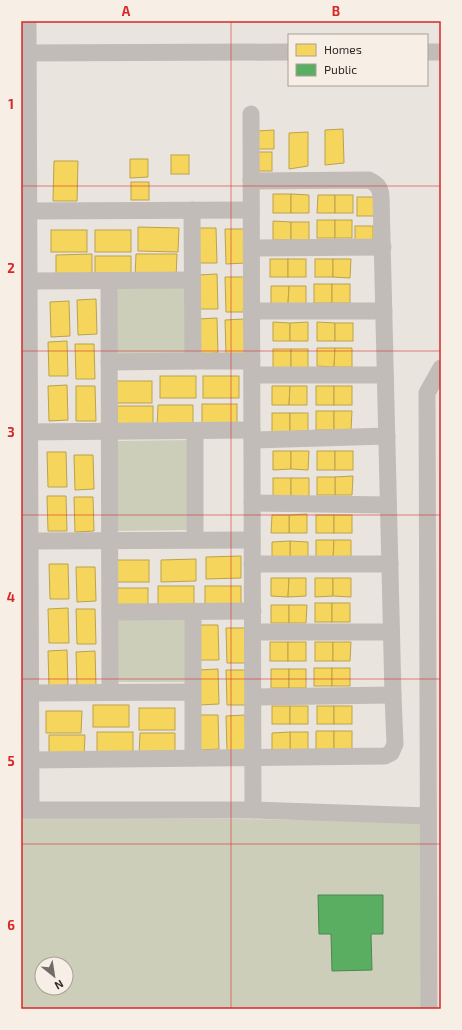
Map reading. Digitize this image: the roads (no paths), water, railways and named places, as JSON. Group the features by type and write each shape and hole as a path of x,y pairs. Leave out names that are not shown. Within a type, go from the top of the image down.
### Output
{"street":[{"path":"28,21 25,53 29,211 29,281 25,432 30,541 26,611 31,693 31,760 26,810 253,810 428,816"},
{"path":"25,53 288,52"},
{"path":"428,52 441,52"},
{"path":"251,114 253,810"},
{"path":"31,760 385,756 391,753 395,744 391,632 383,247 380,188 369,180 251,182"},
{"path":"192,210 193,361"},
{"path":"29,211 251,210"},
{"path":"251,248 383,247"},
{"path":"29,281 192,280"},
{"path":"108,281 110,692"},
{"path":"251,311 384,311"},
{"path":"109,362 193,361 252,368 385,375"},
{"path":"428,1009 427,393 441,368"},
{"path":"25,432 195,431 252,435 387,436"},
{"path":"195,431 195,540"},
{"path":"252,503 388,504"},
{"path":"30,541 252,540"},
{"path":"252,564 390,564"},
{"path":"110,612 253,611"},
{"path":"193,612 194,758"},
{"path":"253,632 391,632"},
{"path":"31,693 193,692"},
{"path":"253,697 393,695"}]}
